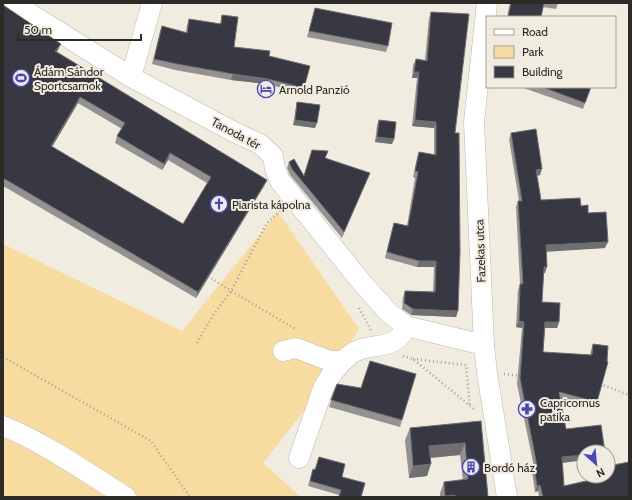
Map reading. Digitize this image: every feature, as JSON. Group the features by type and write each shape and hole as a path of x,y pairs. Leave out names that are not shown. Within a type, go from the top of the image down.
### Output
{"street":[{"path":"131,77 152,3"},
{"name":"Fazekas utca","path":"487,3 474,122 486,373 507,497"},
{"name":"Tanoda tér","path":"26,6 131,77 234,132 260,144 274,156 280,181 363,284 389,313 406,326 484,345"},
{"path":"299,458 325,384 343,361 354,351 390,343 403,334 406,326"},
{"path":"283,351 296,348 330,361 343,361"},
{"path":"3,426 20,433 78,466 126,497"}],"path":[{"path":"197,344 214,314 231,291 267,223 283,208"},
{"path":"208,276 298,331"},
{"path":"356,304 372,333"},
{"path":"401,356 413,359 466,365 470,408"},
{"path":"3,357 151,442 190,497"},
{"path":"413,359 470,408 494,421"},
{"path":"486,373 527,376"},
{"path":"596,383 603,384 629,395"}],"green space":[{"path":"278,212 359,329 325,384 263,463 301,497 3,497 3,244 182,331"}],"building":[{"path":"511,3 544,3 541,16 508,16"},
{"path":"3,5 61,44 55,51 267,180 198,292 3,178","holes":["80,97 125,123 117,136 164,164 170,153 211,177 183,224 51,146"]},
{"path":"315,8 392,23 388,46 309,31"},
{"path":"431,12 469,14 455,133 459,133 460,252 458,311 413,309 404,303 405,291 435,292 436,261 419,261 387,252 394,223 408,226 418,172 415,171 419,152 436,155 436,122 415,120 419,72 414,72 416,59 427,61"},
{"path":"222,15 238,17 234,47 270,51 269,56 310,66 304,88 268,79 154,59 162,26 187,33 189,19 221,24"},
{"path":"545,88 591,88 585,103"},
{"path":"297,102 320,105 317,123 295,120"},
{"path":"379,120 396,122 394,139 377,137"},
{"path":"536,129 542,169 536,170 541,200 580,198 581,206 588,205 588,213 606,212 608,242 546,245 547,267 544,267 542,302 560,303 559,322 545,322 543,352 592,355 593,344 608,346 608,362 597,402 559,392 566,429 601,425 604,444 576,444 576,456 562,457 564,486 576,483 616,484 616,464 629,462 629,497 543,497 540,485 537,486 534,466 537,466 520,378 524,322 519,321 520,284 523,284 518,201 522,201 511,133"},
{"path":"312,150 328,151 325,158 370,173 344,232 292,169 289,162 294,159 304,176"},
{"path":"370,361 416,374 402,420 331,400 337,384 361,388"},
{"path":"481,421 488,497 455,497 455,495 445,496 444,482 468,479 465,443 429,446 431,464 413,466 410,428"},
{"path":"319,457 345,464 342,477 365,483 361,497 339,497 341,490 310,481 313,469 315,470"}],"place":[{"name":"Ádám Sándor Sportcsarnok","path":"21,78"},
{"name":"Arnold Panzió","path":"266,89"},
{"name":"Piarista kápolna","path":"219,204"},
{"name":"Capricornus patika","path":"527,409"},
{"name":"Bordó ház","path":"471,467"}]}
